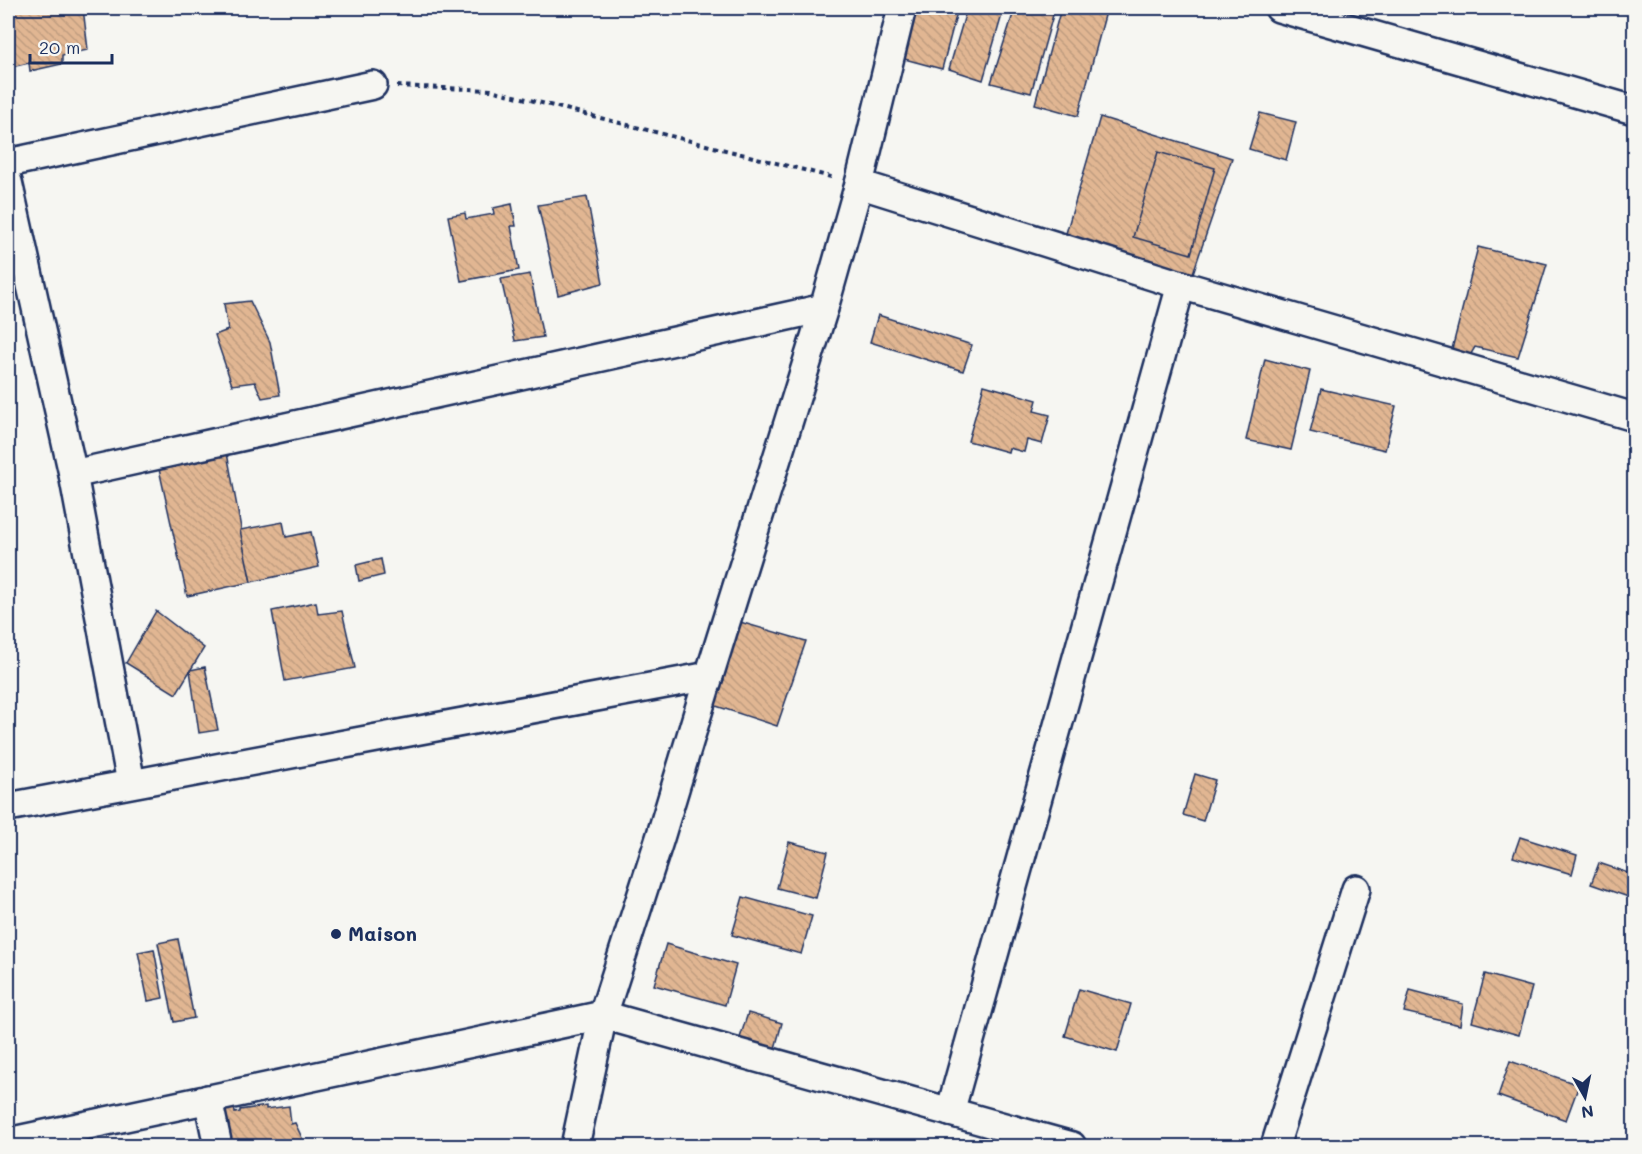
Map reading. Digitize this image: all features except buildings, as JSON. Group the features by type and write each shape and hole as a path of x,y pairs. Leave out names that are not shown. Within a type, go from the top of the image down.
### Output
{"street":[{"path":"575,1146 603,1015 824,308 859,184 902,8"},
{"path":"1279,8 1635,110"},
{"path":"8,163 373,85"},
{"path":"8,182 73,474 130,783"},
{"path":"859,184 1180,285 1635,417"},
{"path":"950,1112 1180,285"},
{"path":"73,474 824,308"},
{"path":"8,807 708,676"},
{"path":"1275,1146 1356,889"},
{"path":"8,1142 603,1015 1072,1146"},
{"path":"208,1099 218,1146"}],"path":[{"path":"373,85 491,90 859,184"}],"place":[{"name":"Maison","path":"336,934"}]}
